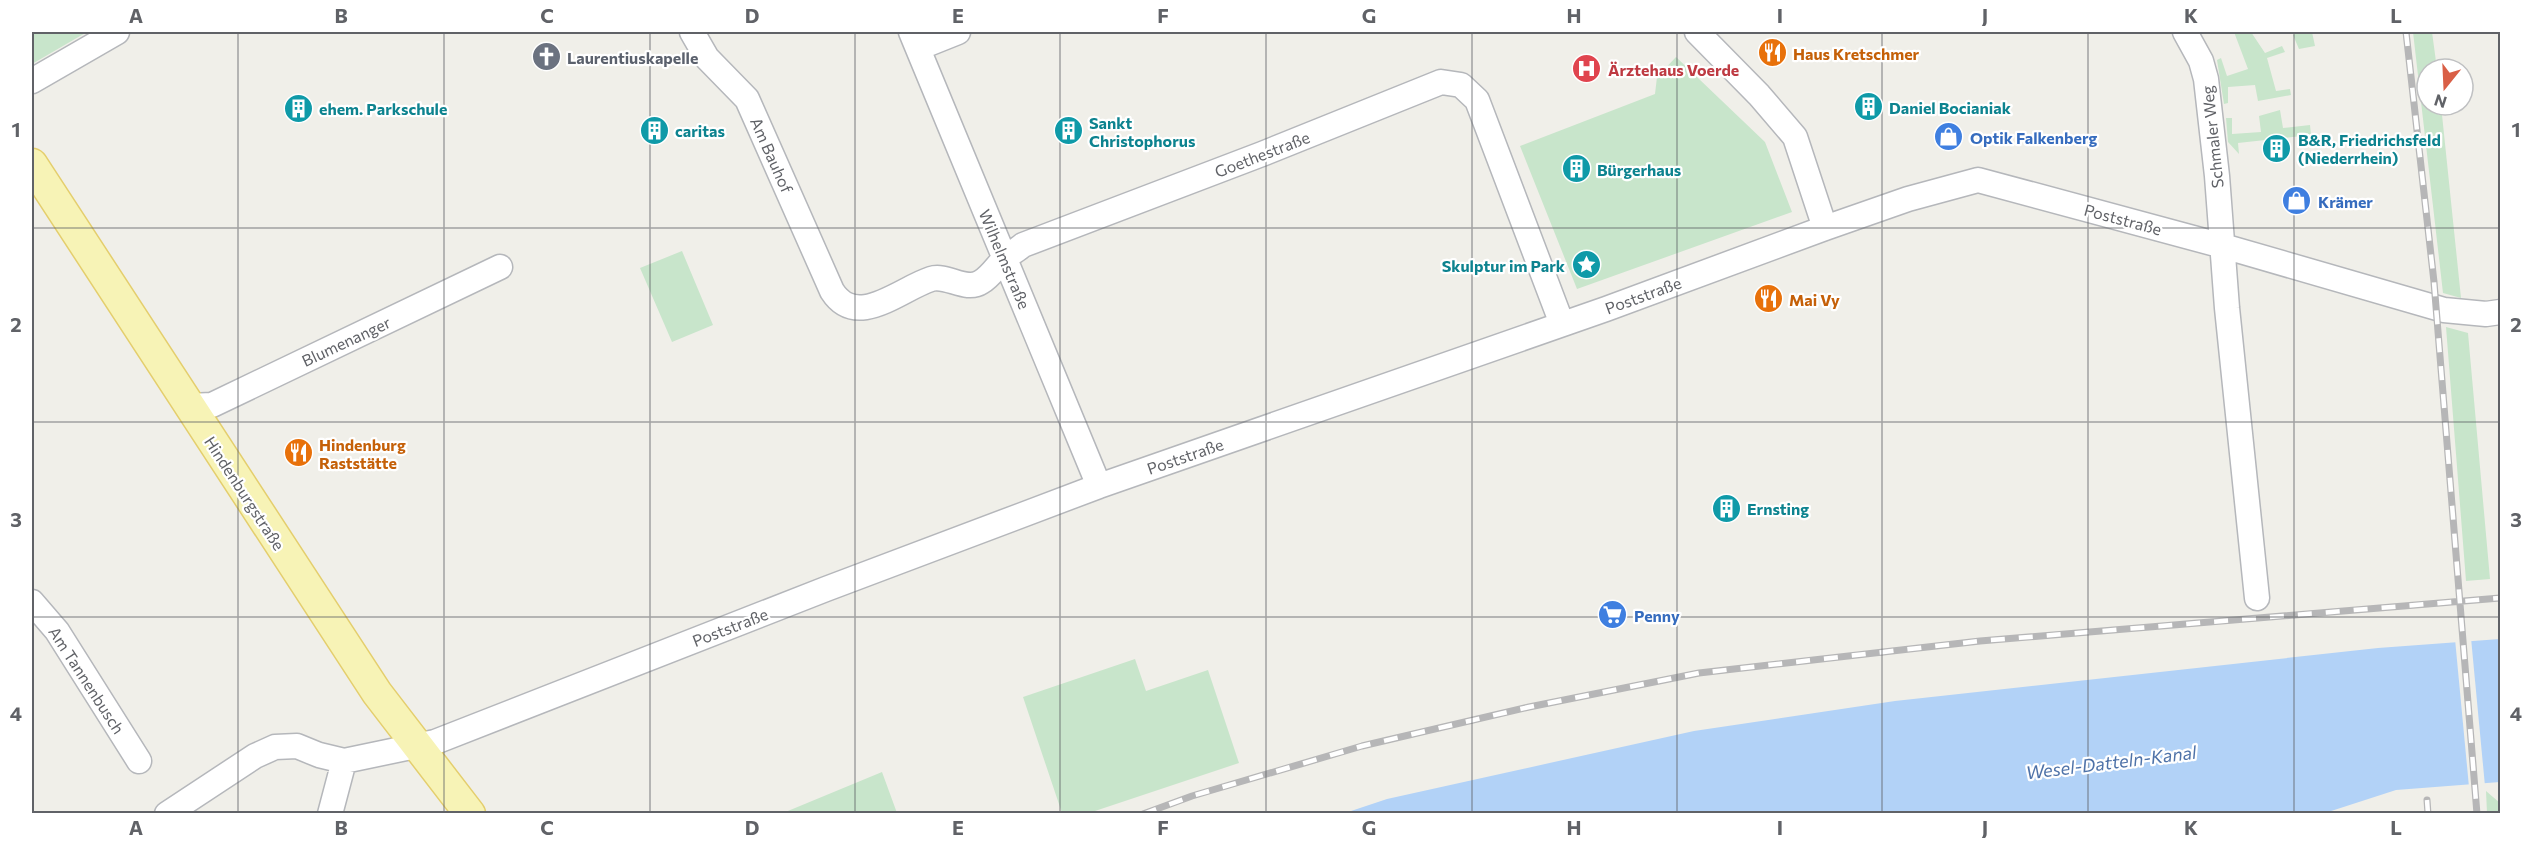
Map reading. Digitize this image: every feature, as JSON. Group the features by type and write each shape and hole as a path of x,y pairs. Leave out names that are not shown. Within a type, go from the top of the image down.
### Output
{"main road":[{"name":"Hindenburgstraße","path":"32,165 376,693 470,813"}],"street":[{"path":"32,81 117,32"},
{"name":"Am Bauhof","path":"692,32 707,58 747,99 832,291"},
{"path":"914,40 958,32"},
{"path":"1697,32 1759,95 1795,137 1826,228"},
{"name":"Schmaler Weg","path":"2185,32 2201,61 2206,79 2223,246"},
{"name":"Wilhelmstraße","path":"914,40 1099,486"},
{"name":"Goethestraße","path":"832,291 839,302 853,308 871,307 933,279 969,285 980,284 1023,245 1262,154 1441,82 1461,85 1477,100 1562,324"},
{"name":"Poststraße","path":"167,813 255,756 275,747 297,746 319,755 344,760 435,742 826,589 1099,486 1562,324 1908,199 1978,180 2223,246 2444,310 2486,314 2500,312"},
{"path":"2223,246 2227,308 2257,598"},
{"name":"Blumenanger","path":"189,406 212,405 500,267"},
{"name":"Am Tannenbusch","path":"32,602 57,631 139,761"},
{"path":"330,813 344,760"}],"green space":[{"path":"32,32 87,32 32,64"},
{"path":"2234,32 2251,32 2265,53 2282,46 2285,52 2267,58 2276,91 2290,89 2291,95 2258,101 2255,85 2228,87 2228,103 2224,104 2217,60 2221,58 2227,76 2248,69"},
{"path":"2300,32 2312,32 2315,46 2299,49 2293,35"},
{"path":"2413,32 2432,32 2435,57 2416,57"},
{"path":"1676,57 1765,142 1792,212 1577,289 1520,146 1655,94 1657,77"},
{"path":"2280,110 2283,128 2310,125 2311,135 2238,143 2239,154 2228,142 2226,118 2232,118 2232,134 2261,132 2259,116"},
{"path":"2423,117 2442,117 2461,298 2443,293"},
{"path":"682,251 713,325 672,342 640,268"},
{"path":"2446,327 2468,333 2490,579 2466,581"},
{"path":"1135,659 1146,691 1208,670 1239,763 1089,813 1062,813 1023,697"},
{"path":"882,772 897,813 783,813"},
{"path":"2486,791 2500,803 2500,813 2487,813"}],"water":[{"name":"Wesel-Datteln-Kanal","path":"2500,639 2500,782 2396,790 2325,813 1342,814 1387,799 1694,731 1895,701 2378,648"}],"pier":[{"path":"2471,638 2485,786 2469,787 2455,639"}],"railway":[{"path":"2406,32 2434,282 2477,814"},
{"path":"1143,814 1192,796 1362,746 1529,707 1699,673 1980,641 2500,598"},
{"path":"2427,800 2428,814"}],"place":[{"name":"Haus Kretschmer","path":"1772,53"},
{"name":"Laurentiuskapelle","path":"546,57"},
{"name":"Ärztehaus Voerde","path":"1587,69"},
{"name":"Daniel Bocianiak","path":"1868,107"},
{"name":"ehem. Parkschule","path":"298,108"},
{"name":"caritas","path":"654,130"},
{"name":"Sankt Christophorus","path":"1068,131"},
{"name":"Optik Falkenberg","path":"1949,137"},
{"name":"B&R, Friedrichsfeld (Niederrhein)","path":"2277,148"},
{"name":"Bürgerhaus","path":"1576,169"},
{"name":"Krämer","path":"2297,201"},
{"name":"Skulptur im Park","path":"1586,265"},
{"name":"Mai Vy","path":"1768,299"},
{"name":"Hindenburg Raststätte","path":"298,453"},
{"name":"Ernsting","path":"1726,508"},
{"name":"Penny","path":"1613,615"}]}
